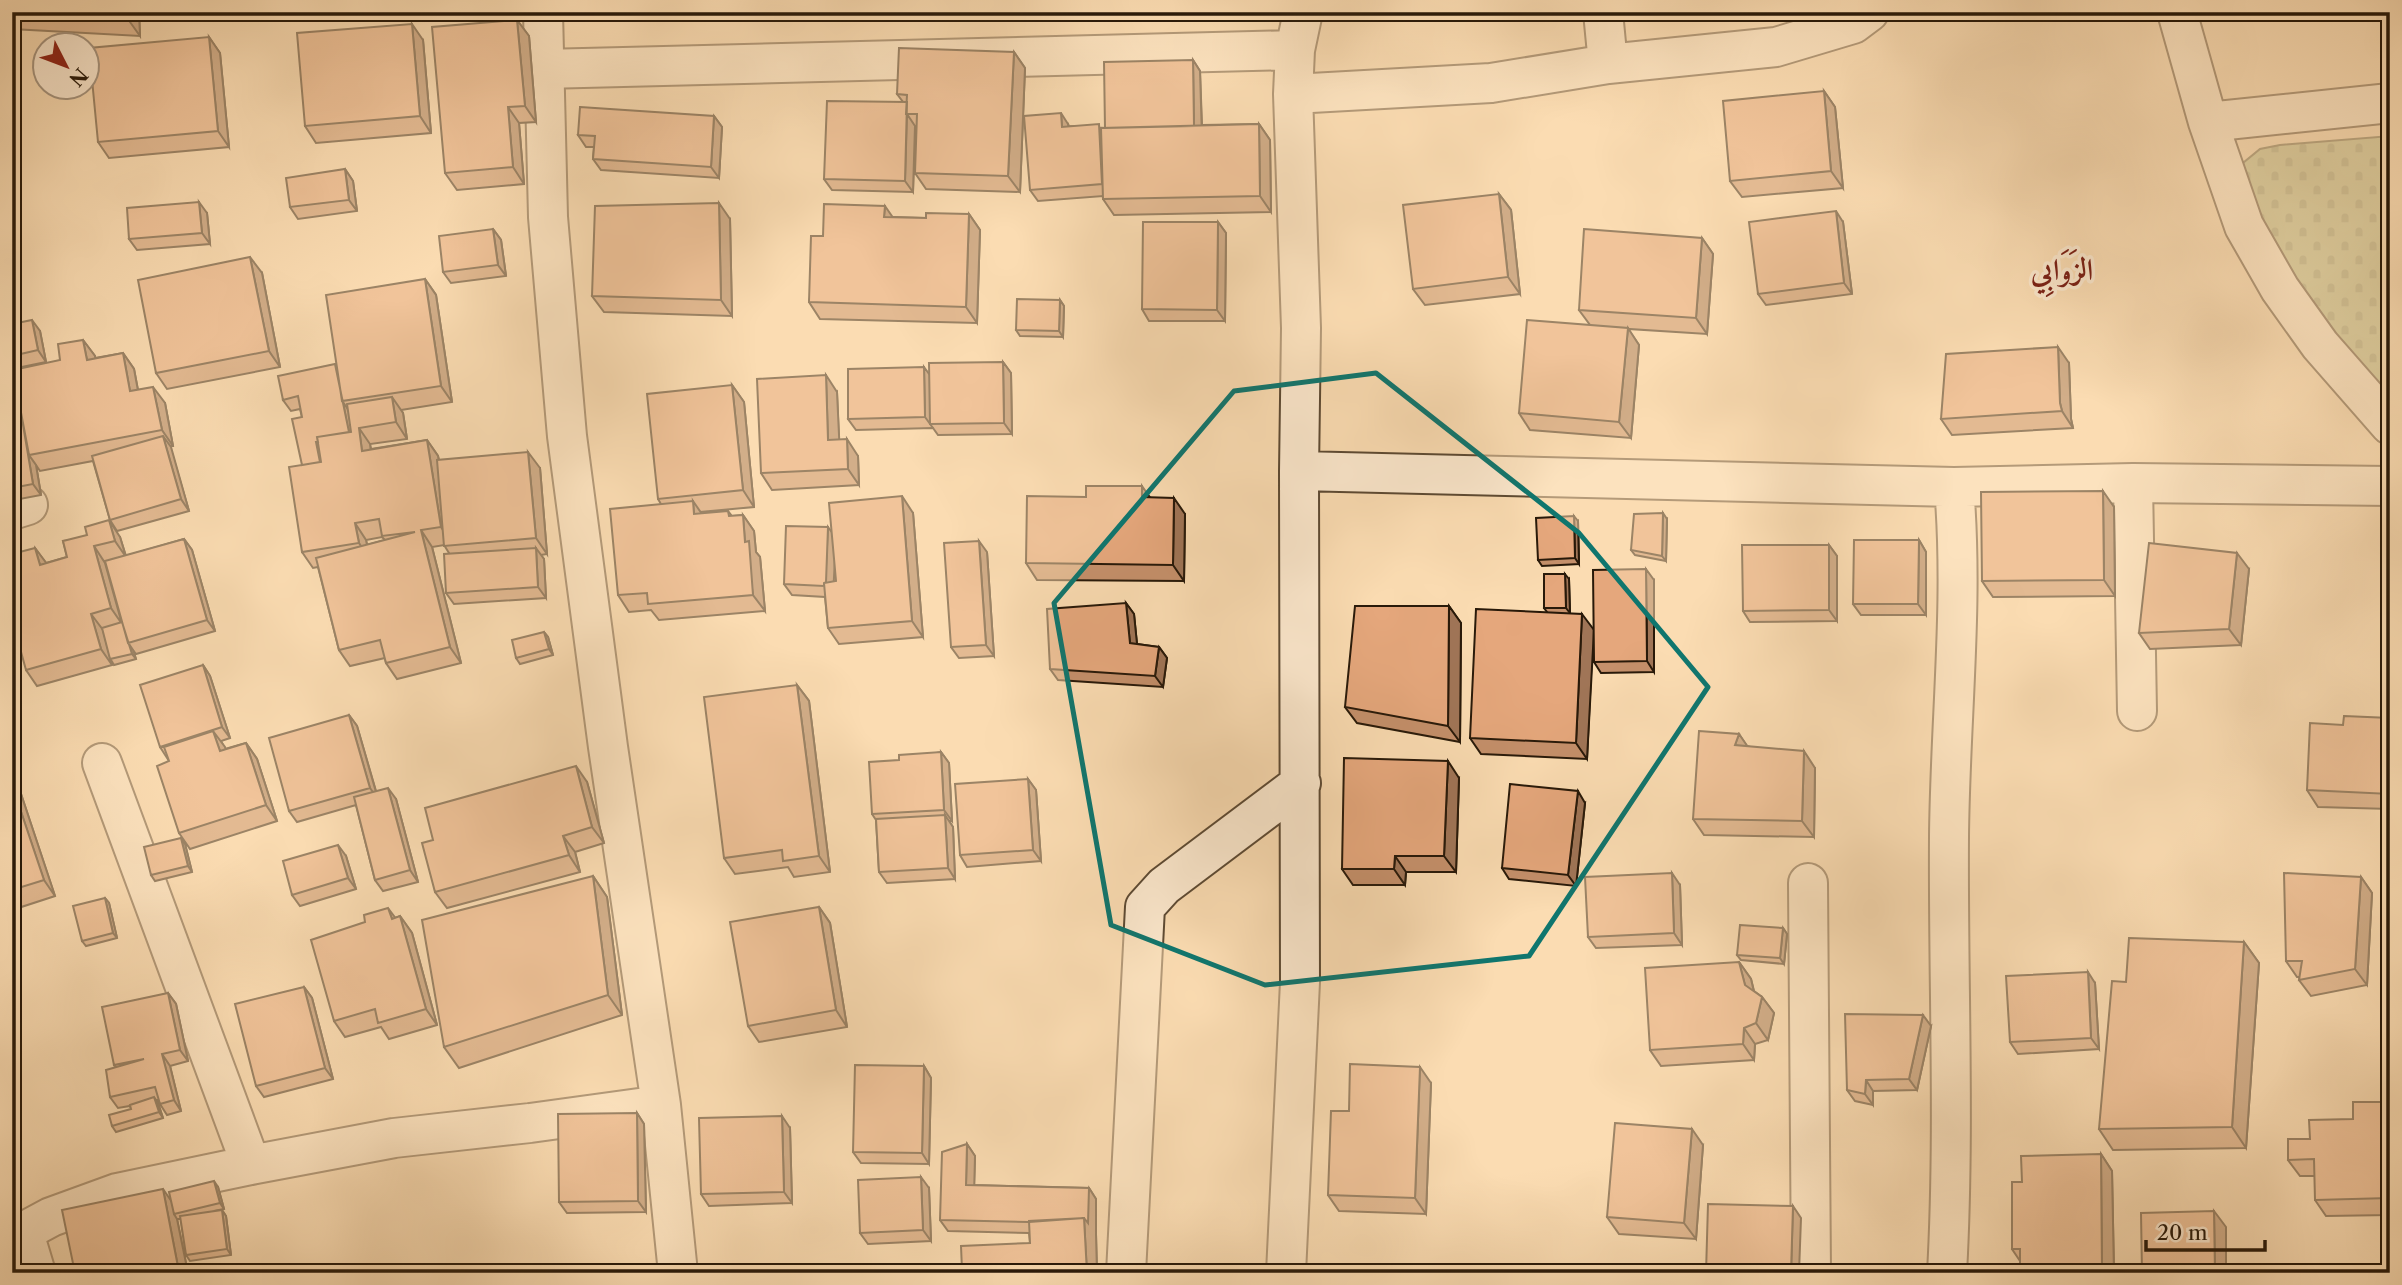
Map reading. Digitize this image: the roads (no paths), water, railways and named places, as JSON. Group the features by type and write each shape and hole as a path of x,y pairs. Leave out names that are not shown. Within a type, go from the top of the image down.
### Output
{"street":[{"path":"543,12 548,217 567,436 608,747 661,1105 678,1273"},
{"path":"1286,1273 1300,982 1301,328 1293,94 1295,50 1303,12"},
{"path":"1603,12 1608,64"},
{"path":"1293,94 1491,83 1608,64 1776,47 1853,24 1869,12"},
{"path":"2178,12 2208,122 2244,226 2280,289 2320,345 2390,425"},
{"path":"543,69 1295,50"},
{"path":"2208,122 2390,103"},
{"path":"1299,471 1954,487 2133,483 2390,486"},
{"path":"2133,483 2137,710"},
{"path":"1947,1273 1951,1193 1949,835 1958,625 1954,487"},
{"path":"102,763 251,1165"},
{"path":"1126,1273 1145,907 1164,886 1301,783"},
{"path":"1808,883 1811,1273"},
{"path":"36,1273 18,1236 51,1217 117,1194 394,1138 661,1105"}],"district":[{"name":"الزَوَابِي","path":"2062,270"}]}
